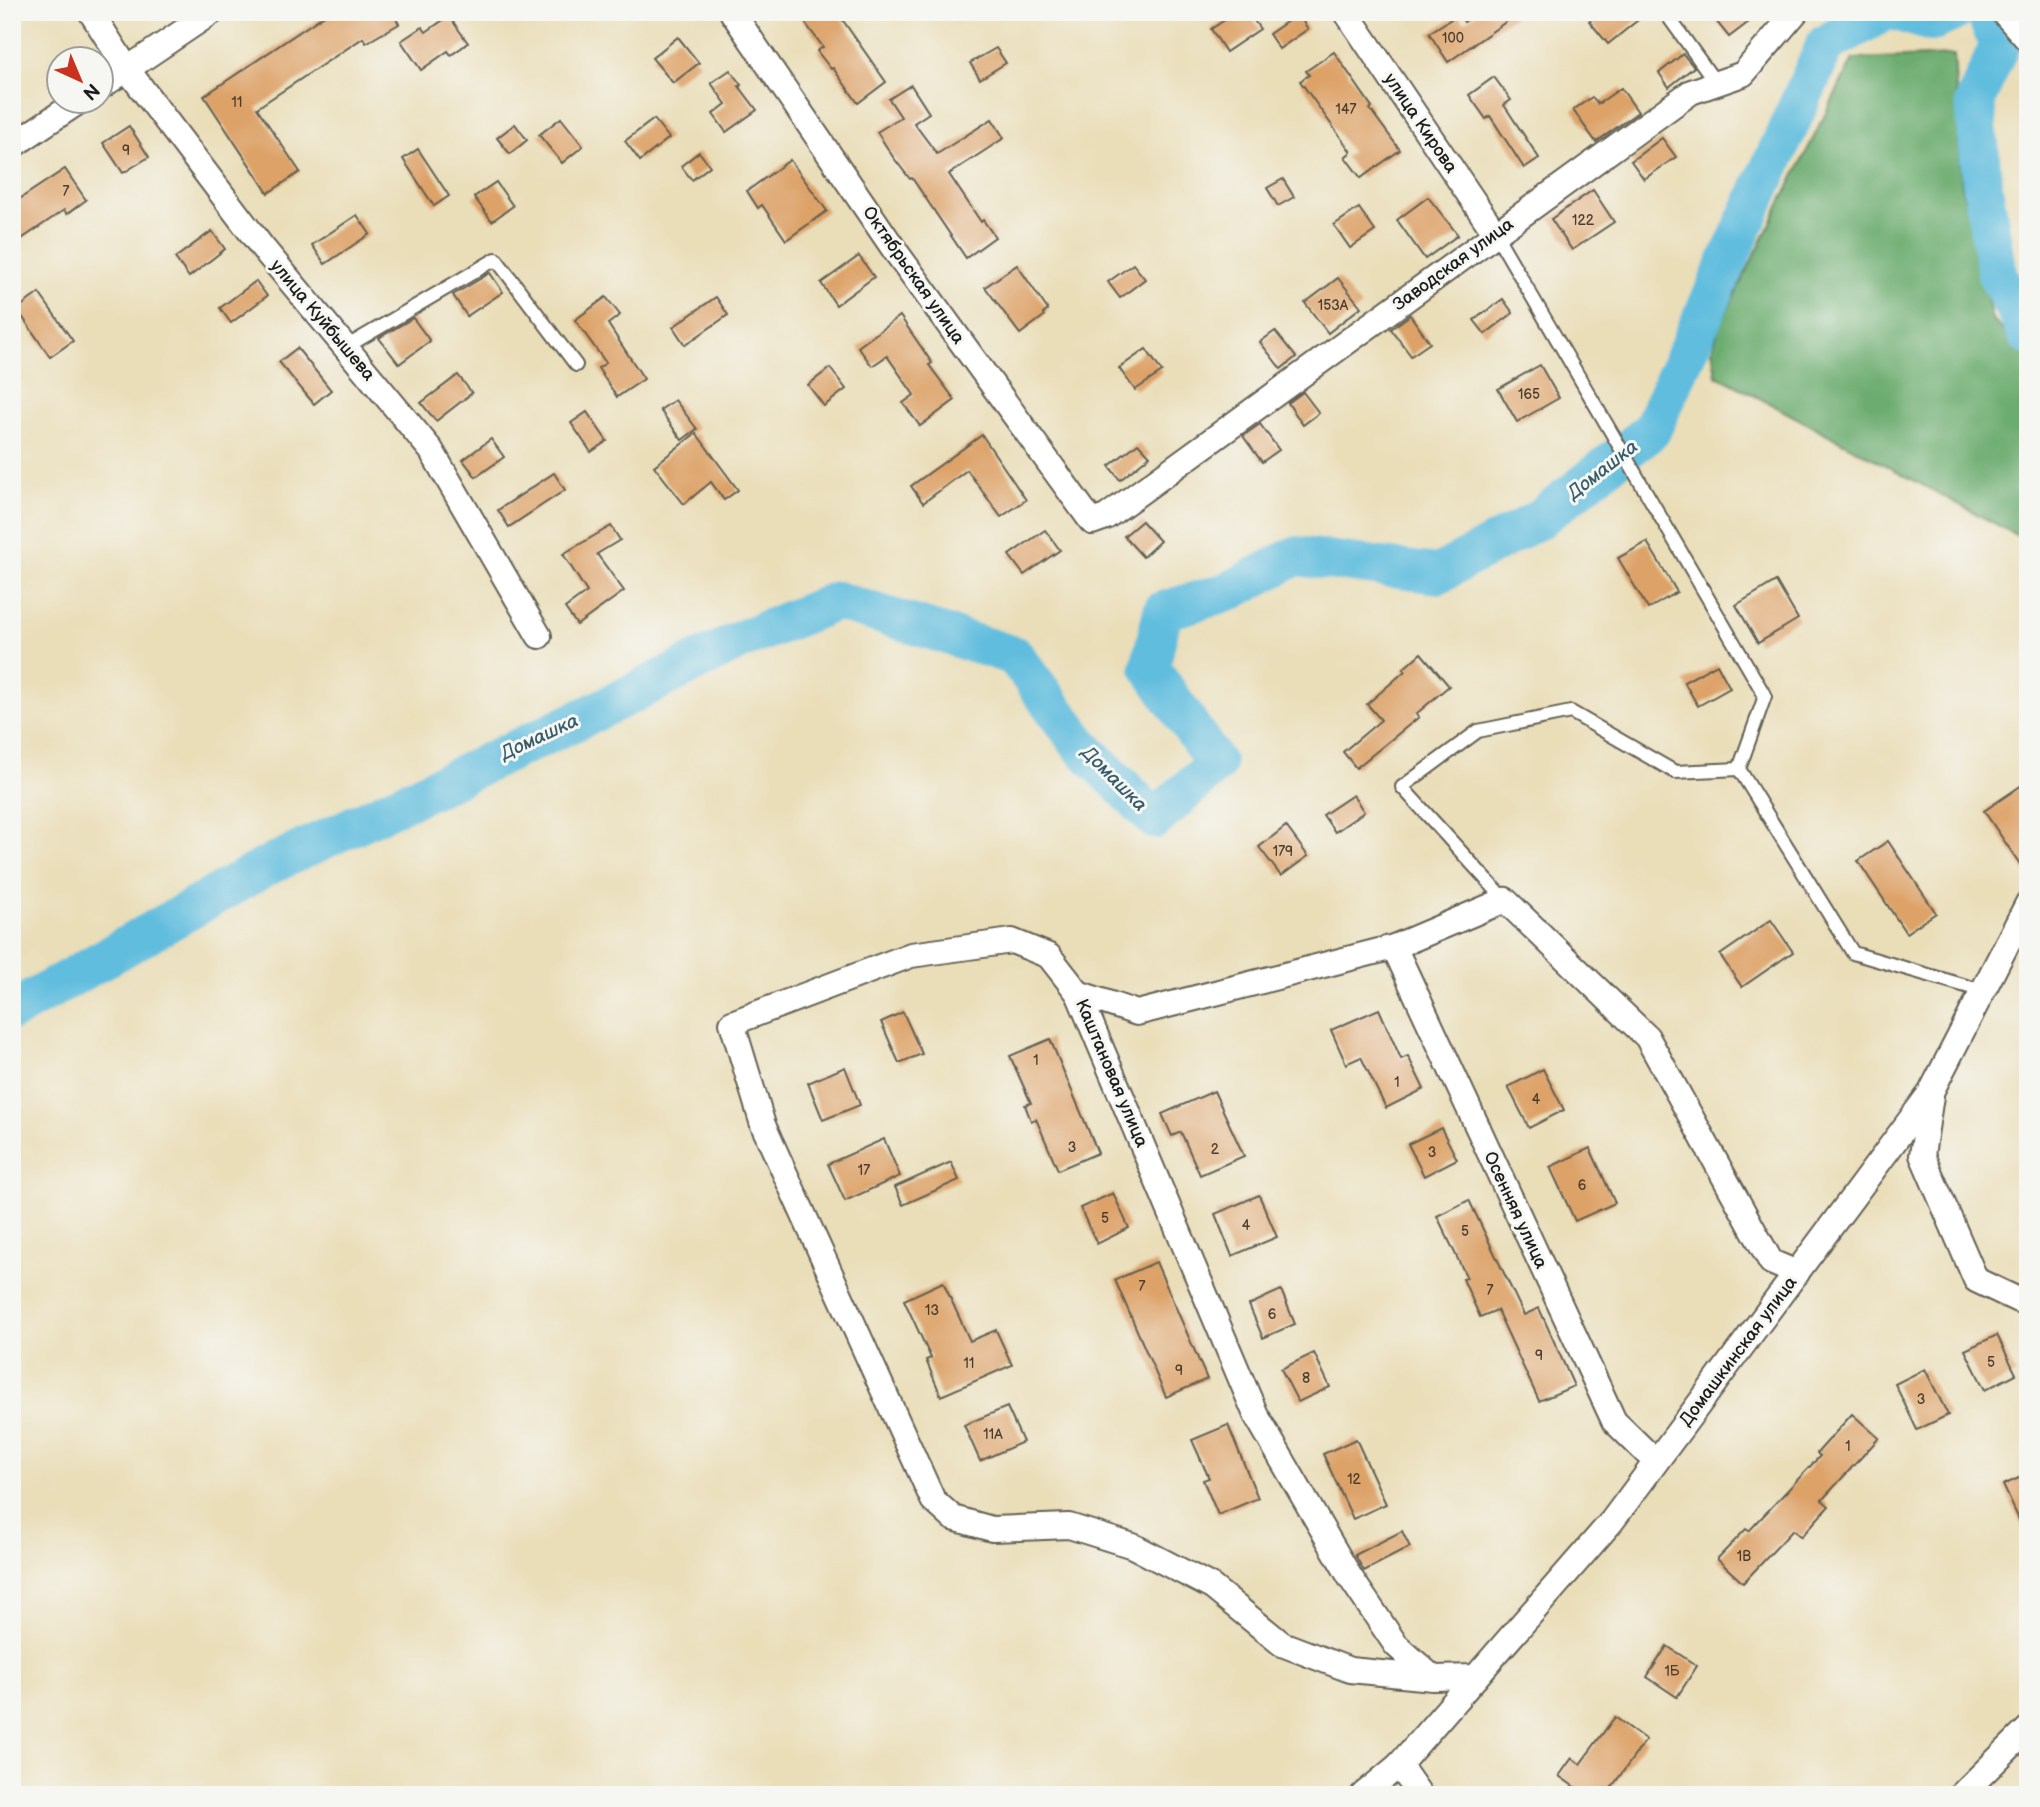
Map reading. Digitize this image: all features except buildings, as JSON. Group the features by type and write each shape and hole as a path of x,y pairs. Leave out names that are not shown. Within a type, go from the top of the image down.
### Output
{"street":[{"name":"улица Куйбышева","path":"91,12 127,69 262,247 431,450 539,636"},
{"path":"116,76 212,12"},
{"name":"Октябрьская улица","path":"732,12 896,252 1092,522 1106,517"},
{"name":"улица Кирова","path":"1346,12 1496,233"},
{"name":"Заводская улица","path":"1106,517 1691,92 1743,74 1796,12"},
{"path":"2003,12 2028,40"},
{"path":"12,146 57,116"},
{"path":"1078,993 1137,1013 1394,947 1505,900 1647,1037 1771,1262 1797,1273"},
{"name":"Домашкинская улица","path":"1363,1795 1399,1765 1612,1521 1797,1273 1931,1092 2028,903"},
{"name":"Каштановая улица","path":"1012,941 1049,956 1078,993 1256,1415 1350,1577 1396,1644 1433,1678 1350,1670 1282,1644 1212,1587 1133,1546 1069,1526 992,1529 953,1518 933,1500 763,1125 732,1023 911,955 1012,941"},
{"name":"Осенняя улица","path":"1394,947 1614,1421 1656,1461"},
{"path":"1931,1092 1922,1155 1976,1280 2024,1305"},
{"path":"1433,1678 1476,1677"},
{"path":"1961,1795 2028,1729"},
{"path":"1399,1765 1420,1795"}],"lane":[{"path":"1665,12 1716,83"},
{"path":"1496,233 1765,696 1739,769"},
{"path":"346,348 496,259 576,365"},
{"path":"1505,900 1402,787 1478,731 1572,712 1675,772 1739,769"},
{"path":"1739,769 1853,953 1983,991"}],"green space":[{"path":"1954,55 1962,185 1992,320 2028,354 2028,533 2020,537 1716,375 1712,350 1719,326 1853,59"}],"waterway":[{"name":"Домашка","path":"12,1011 263,868 593,713 741,640 837,601 1015,656 1083,748 1155,819 1216,764 1150,667 1163,611 1228,592 1296,556 1438,574 1538,520 1651,431 1826,44 1884,12"},
{"name":"Домашка","path":"1899,12 1931,22 1953,12"},
{"name":"Домашка","path":"1984,12 2000,44 1975,101 1982,181 1997,274 2028,335"}]}
